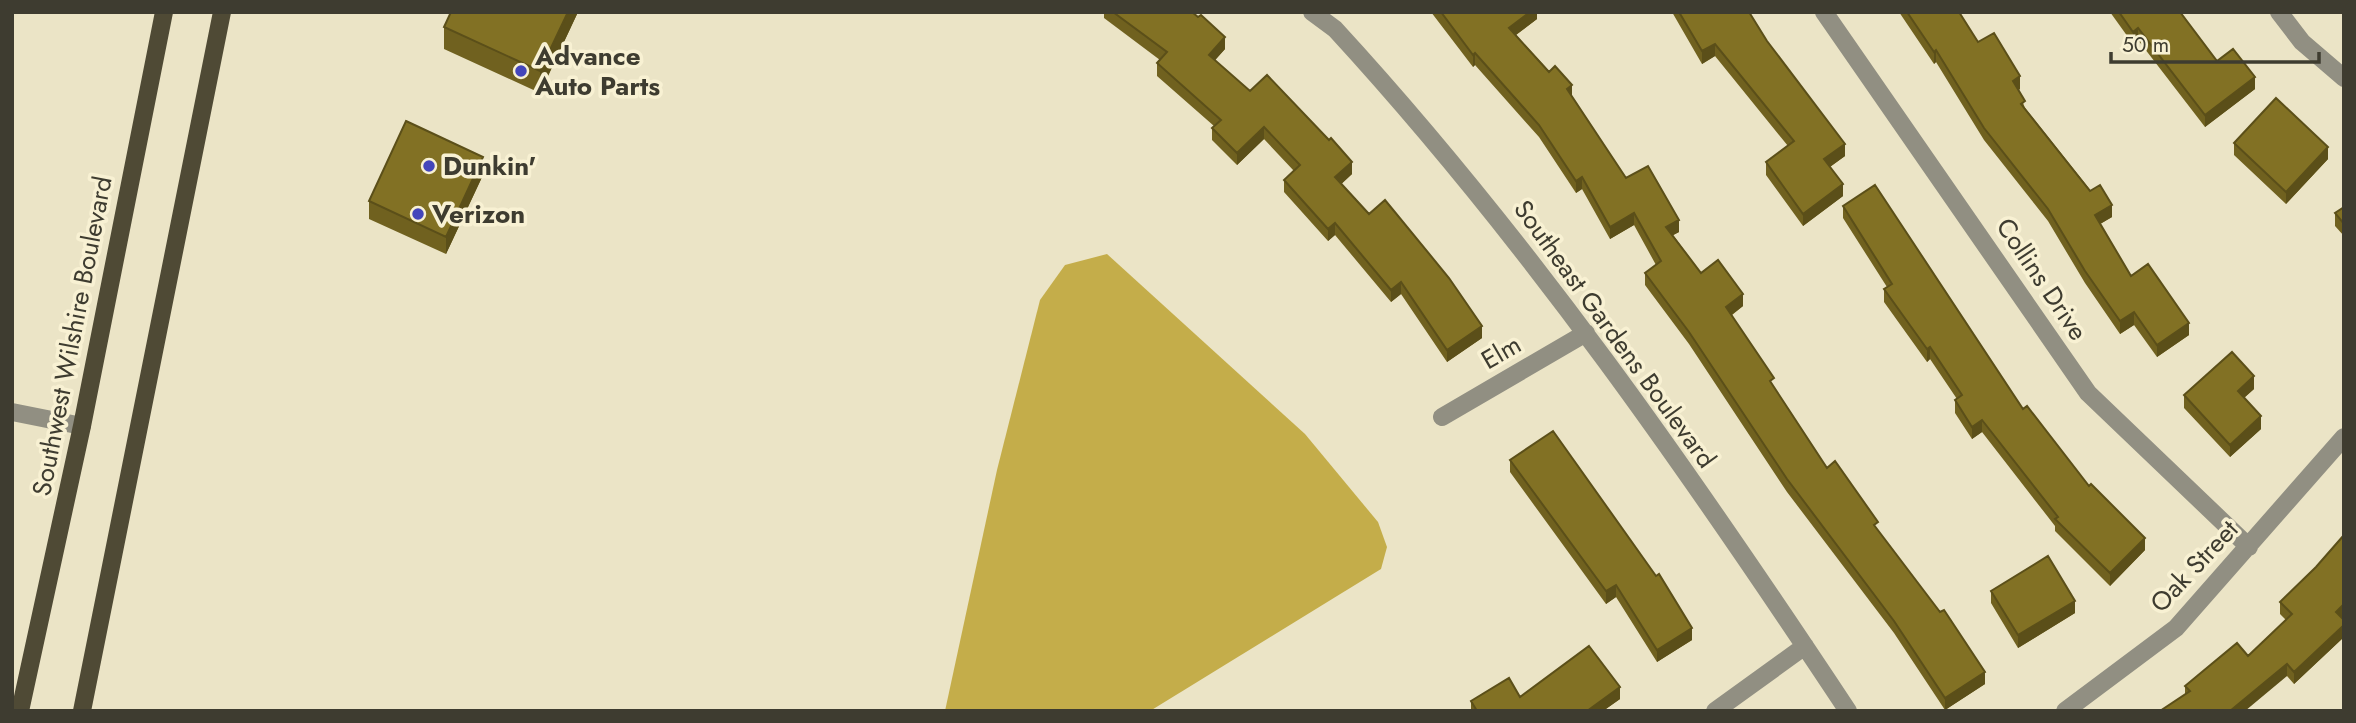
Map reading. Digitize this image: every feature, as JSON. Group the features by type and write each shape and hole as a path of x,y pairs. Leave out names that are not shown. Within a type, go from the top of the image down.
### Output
{"main road":[{"name":"Southwest Wilshire Boulevard","path":"20,711 82,426 164,12"},
{"path":"82,711 222,12"}],"street":[{"name":"Southeast Gardens Boulevard","path":"1312,12 1335,29 1398,97 1476,189 1586,333 1848,711"},
{"name":"Collins Drive","path":"1824,12 2088,393 2249,547"},
{"path":"2279,12 2302,42 2344,78"},
{"name":"Elm","path":"1442,417 1586,333"},
{"path":"12,412 82,426"},
{"name":"Oak Street","path":"2065,711 2176,628 2344,437"},
{"path":"1716,711 1805,646"}],"shaded area":[{"path":"1107,254 1305,434 1378,522 1387,547 1381,569 1150,711 945,711 997,470 1040,300 1065,265"}],"building":[{"name":"Advance Auto Parts","path":"451,12 568,12 540,71 444,27"},
{"path":"1113,12 1192,12 1198,17 1201,15 1225,37 1209,55 1250,91 1267,75 1329,140 1331,138 1352,162 1335,177 1369,214 1385,200 1449,278 1482,326 1447,350 1401,282 1391,290 1335,223 1328,229 1284,180 1300,165 1264,127 1237,153 1212,128 1221,120 1157,63 1167,52"},
{"path":"1441,12 1530,12 1509,28 1549,72 1555,66 1572,85 1567,89 1626,178 1648,166 1679,220 1666,227 1701,273 1718,260 1743,294 1726,307 1774,378 1770,381 1827,468 1835,461 1878,522 1874,525 1940,612 1944,610 1985,672 1945,698 1894,621 1787,479 1689,332 1645,273 1661,261 1634,213 1610,227 1582,177 1576,181 1539,125 1475,53 1473,55"},
{"path":"1679,12 1749,12 1767,41 1845,144 1824,159 1843,184 1803,214 1766,162 1794,141 1715,44 1702,51"},
{"path":"1907,12 1959,12 1978,42 1994,33 2020,76 2013,81 2025,101 2021,104 2090,191 2100,185 2112,205 2095,215 2131,276 2148,264 2189,323 2157,345 2134,312 2120,321 2085,271 2048,209 1984,128 1936,50 1934,52"},
{"path":"2119,12 2180,12 2217,61 2233,49 2255,77 2205,115 2138,28 2133,32"},
{"path":"2276,98 2328,147 2286,192 2234,143"},
{"path":"406,121 483,157 446,237 369,201"},
{"path":"1875,185 2023,409 2027,406 2089,486 2091,484 2145,538 2110,573 2055,519 2058,517 1982,420 1972,427 1955,400 1962,395 1930,347 1927,349 1884,289 1892,284 1843,206"},
{"path":"2344,207 2344,224 2335,213"},
{"path":"2232,352 2254,376 2238,391 2261,416 2230,445 2184,395"},
{"path":"1553,431 1656,576 1659,574 1692,628 1657,650 1616,585 1606,591 1510,460"},
{"path":"2344,535 2344,604 2336,612 2344,620 2344,625 2294,672 2287,664 2230,711 2160,711 2190,691 2185,686 2237,643 2248,656 2292,614 2280,602"},
{"path":"2048,556 2075,601 2018,635 1991,591"},
{"path":"1589,646 1620,687 1587,711 1477,711 1471,701 1509,678 1520,697"}],"place":[{"name":"Advance Auto Parts","path":"521,71"},
{"name":"Dunkin'","path":"429,166"},
{"name":"Verizon","path":"418,214"}]}
